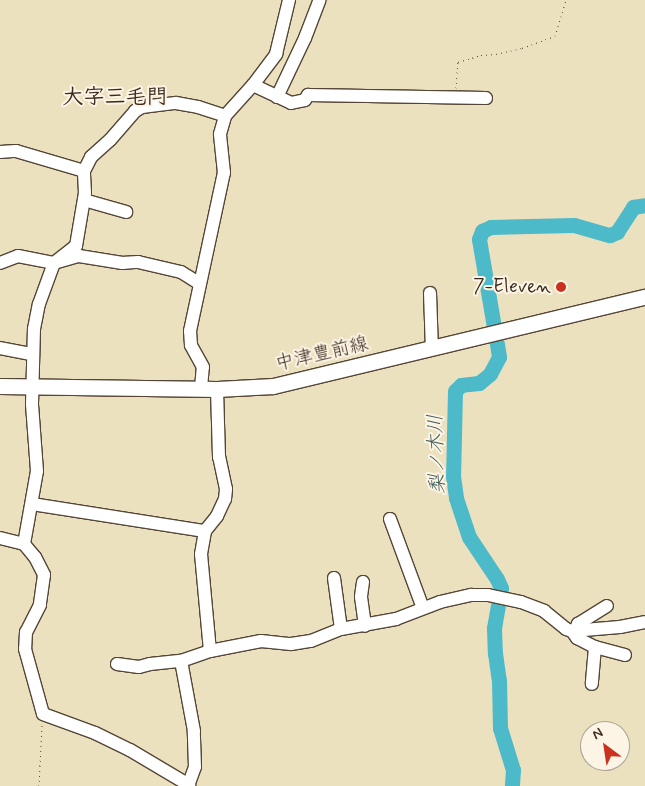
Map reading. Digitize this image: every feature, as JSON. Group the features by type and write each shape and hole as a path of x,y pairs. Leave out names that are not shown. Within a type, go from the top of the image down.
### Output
{"main road":[{"name":"中津豊前線","path":"0,386 217,389 273,386 645,297"}],"street":[{"path":"201,388 203,368 191,346 190,331 224,173 220,134 225,116 253,85 276,54 289,0"},
{"path":"277,97 305,38 319,1"},
{"path":"253,85 290,103 306,100 308,96 486,98"},
{"path":"24,544 37,471 31,387 32,354 39,304 54,263 76,246 84,200 84,171 91,157 110,140 135,110 142,107 176,103 198,107 225,116"},
{"path":"0,152 16,151 84,171"},
{"path":"84,200 126,212"},
{"path":"0,263 18,256 54,263 79,256 122,263 138,262 181,272 200,284"},
{"path":"430,293 432,349"},
{"path":"0,348 32,354"},
{"path":"210,651 202,568 205,531 217,516 225,499 226,490 219,457 217,389"},
{"path":"32,504 205,531"},
{"path":"390,519 423,608"},
{"path":"0,538 24,544 35,557 44,575 40,605 26,632 25,649 43,714 130,750 189,785 195,767 194,731 181,661"},
{"path":"334,578 341,629"},
{"path":"363,582 361,597 365,626"},
{"path":"117,664 139,667 181,661 210,651 261,641 291,644 311,641 341,629 396,619 440,602 472,595 521,602 544,611 566,629 573,631 620,627 645,622"},
{"path":"573,631 578,624 607,606"},
{"path":"573,631 577,638 595,647 625,654"},
{"path":"592,684 595,647"}],"path":[{"path":"455,98 458,62 481,55 496,54 522,48 555,36 566,0"},
{"path":"39,786 39,748 43,714"}],"waterway":[{"name":"梨ノ木川","path":"494,327 479,239 482,231 491,227 574,225 610,235 617,232 633,207 645,205"},
{"name":"梨ノ木川","path":"497,344 499,357 490,374 479,383 461,385 455,391 453,476 456,498 469,537 501,588 494,628 495,653 499,680 500,728 513,770 512,786"}],"place":[{"name":"7-Eleven","path":"561,287"}],"district":[{"name":"大字三毛門","path":"115,97"}]}
